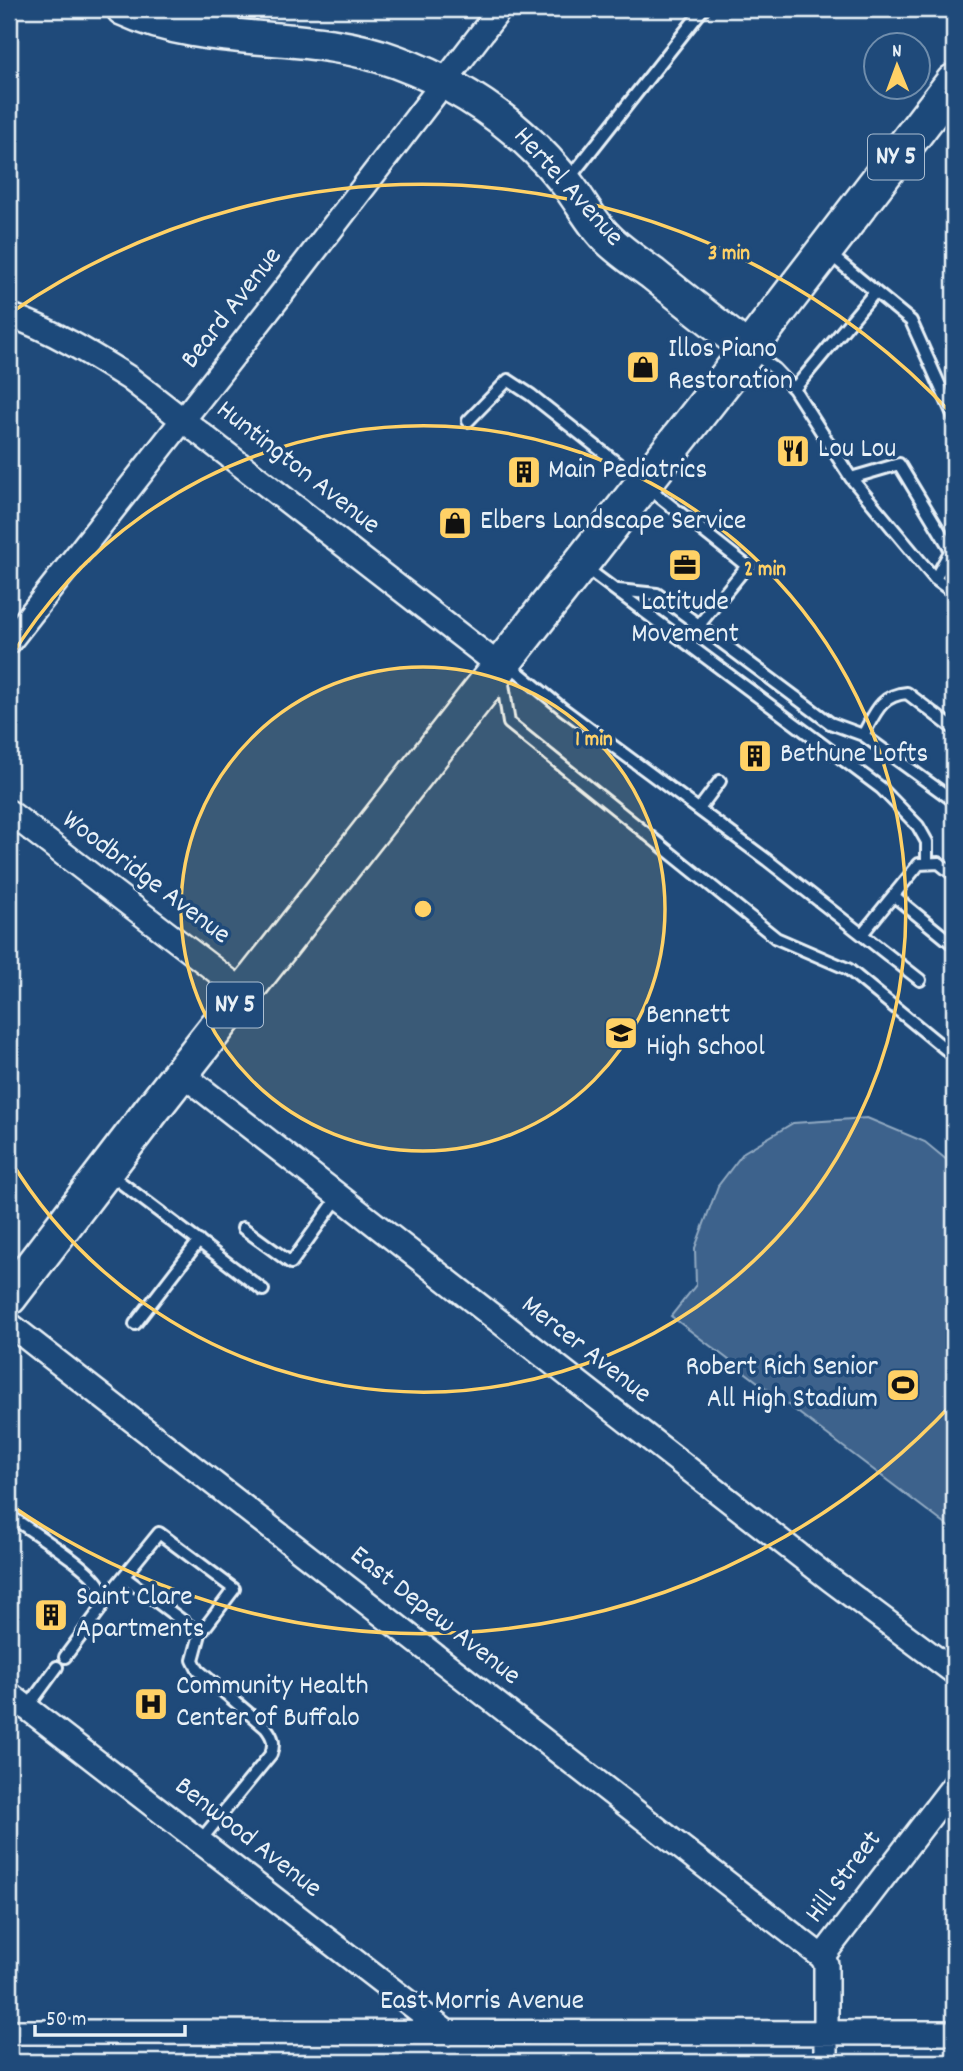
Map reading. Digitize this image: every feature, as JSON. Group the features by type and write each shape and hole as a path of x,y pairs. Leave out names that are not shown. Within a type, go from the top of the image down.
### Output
{"main road":[{"name":"NY 5","path":"9,1297 181,1073 749,350 954,82"}],"street":[{"name":"Hertel Avenue","path":"123,9 177,27 209,34 346,46 396,61 470,97 513,126 541,152 606,237 749,350"},
{"name":"Beard Avenue","path":"9,642 500,9"},
{"name":"Huntington Avenue","path":"9,315 85,350 130,377 503,664"},
{"name":"Woodbridge Avenue","path":"9,812 245,993"},
{"name":"Mercer Avenue","path":"181,1073 831,1580 954,1672"},
{"name":"East Depew Avenue","path":"9,1324 822,1957"},
{"name":"Benwood Avenue","path":"18,1701 448,2033"},
{"name":"Hill Street","path":"825,2062 826,1964 822,1957 954,1784"},
{"name":"East Morris Avenue","path":"9,2032 954,2033"}],"lane":[{"path":"566,182 588,158 703,9"},
{"path":"825,251 911,321 950,395 954,417"},
{"path":"794,389 875,292"},
{"path":"749,350 775,369 794,389 851,478 935,579 954,593"},
{"path":"468,421 508,380 531,395 747,566 699,625"},
{"path":"851,478 899,464 951,550 935,579"},
{"path":"581,564 884,790 918,826 927,842 928,862"},
{"path":"615,590 657,594 830,723 863,735 954,800"},
{"path":"503,664 699,809 920,980"},
{"path":"503,664 509,723 776,938 848,969 954,1056"},
{"path":"863,735 882,703 893,694 907,693 954,729"},
{"path":"699,809 720,782"},
{"path":"862,934 919,864 939,863 954,875"},
{"path":"894,896 954,945"},
{"path":"106,1171 263,1290"},
{"path":"243,1228 291,1263 339,1196"},
{"path":"135,1324 199,1241"},
{"path":"9,1515 91,1575 103,1592 100,1611 65,1657"},
{"path":"103,1602 159,1533 234,1589 200,1634 193,1660 198,1670 266,1728 273,1737 274,1746 271,1754 200,1841"},
{"path":"124,1577 200,1634"},
{"path":"18,1701 58,1667"}],"shaded area":[{"path":"867,1118 925,1142 954,1166 954,1531 671,1316 696,1285 695,1248 718,1186 744,1152 793,1123"}],"place":[{"name":"Illos Piano Restoration","path":"643,367"},
{"name":"Lou Lou","path":"793,451"},
{"name":"Main Pediatrics","path":"524,472"},
{"name":"Elbers Landscape Service","path":"455,523"},
{"name":"Latitude Movement","path":"685,565"},
{"name":"Bethune Lofts","path":"755,756"},
{"name":"Bennett High School","path":"621,1033"},
{"name":"Robert Rich Senior All High Stadium","path":"903,1385"},
{"name":"Saint Clare Apartments","path":"51,1615"},
{"name":"Community Health Center of Buffalo","path":"151,1704"}]}
